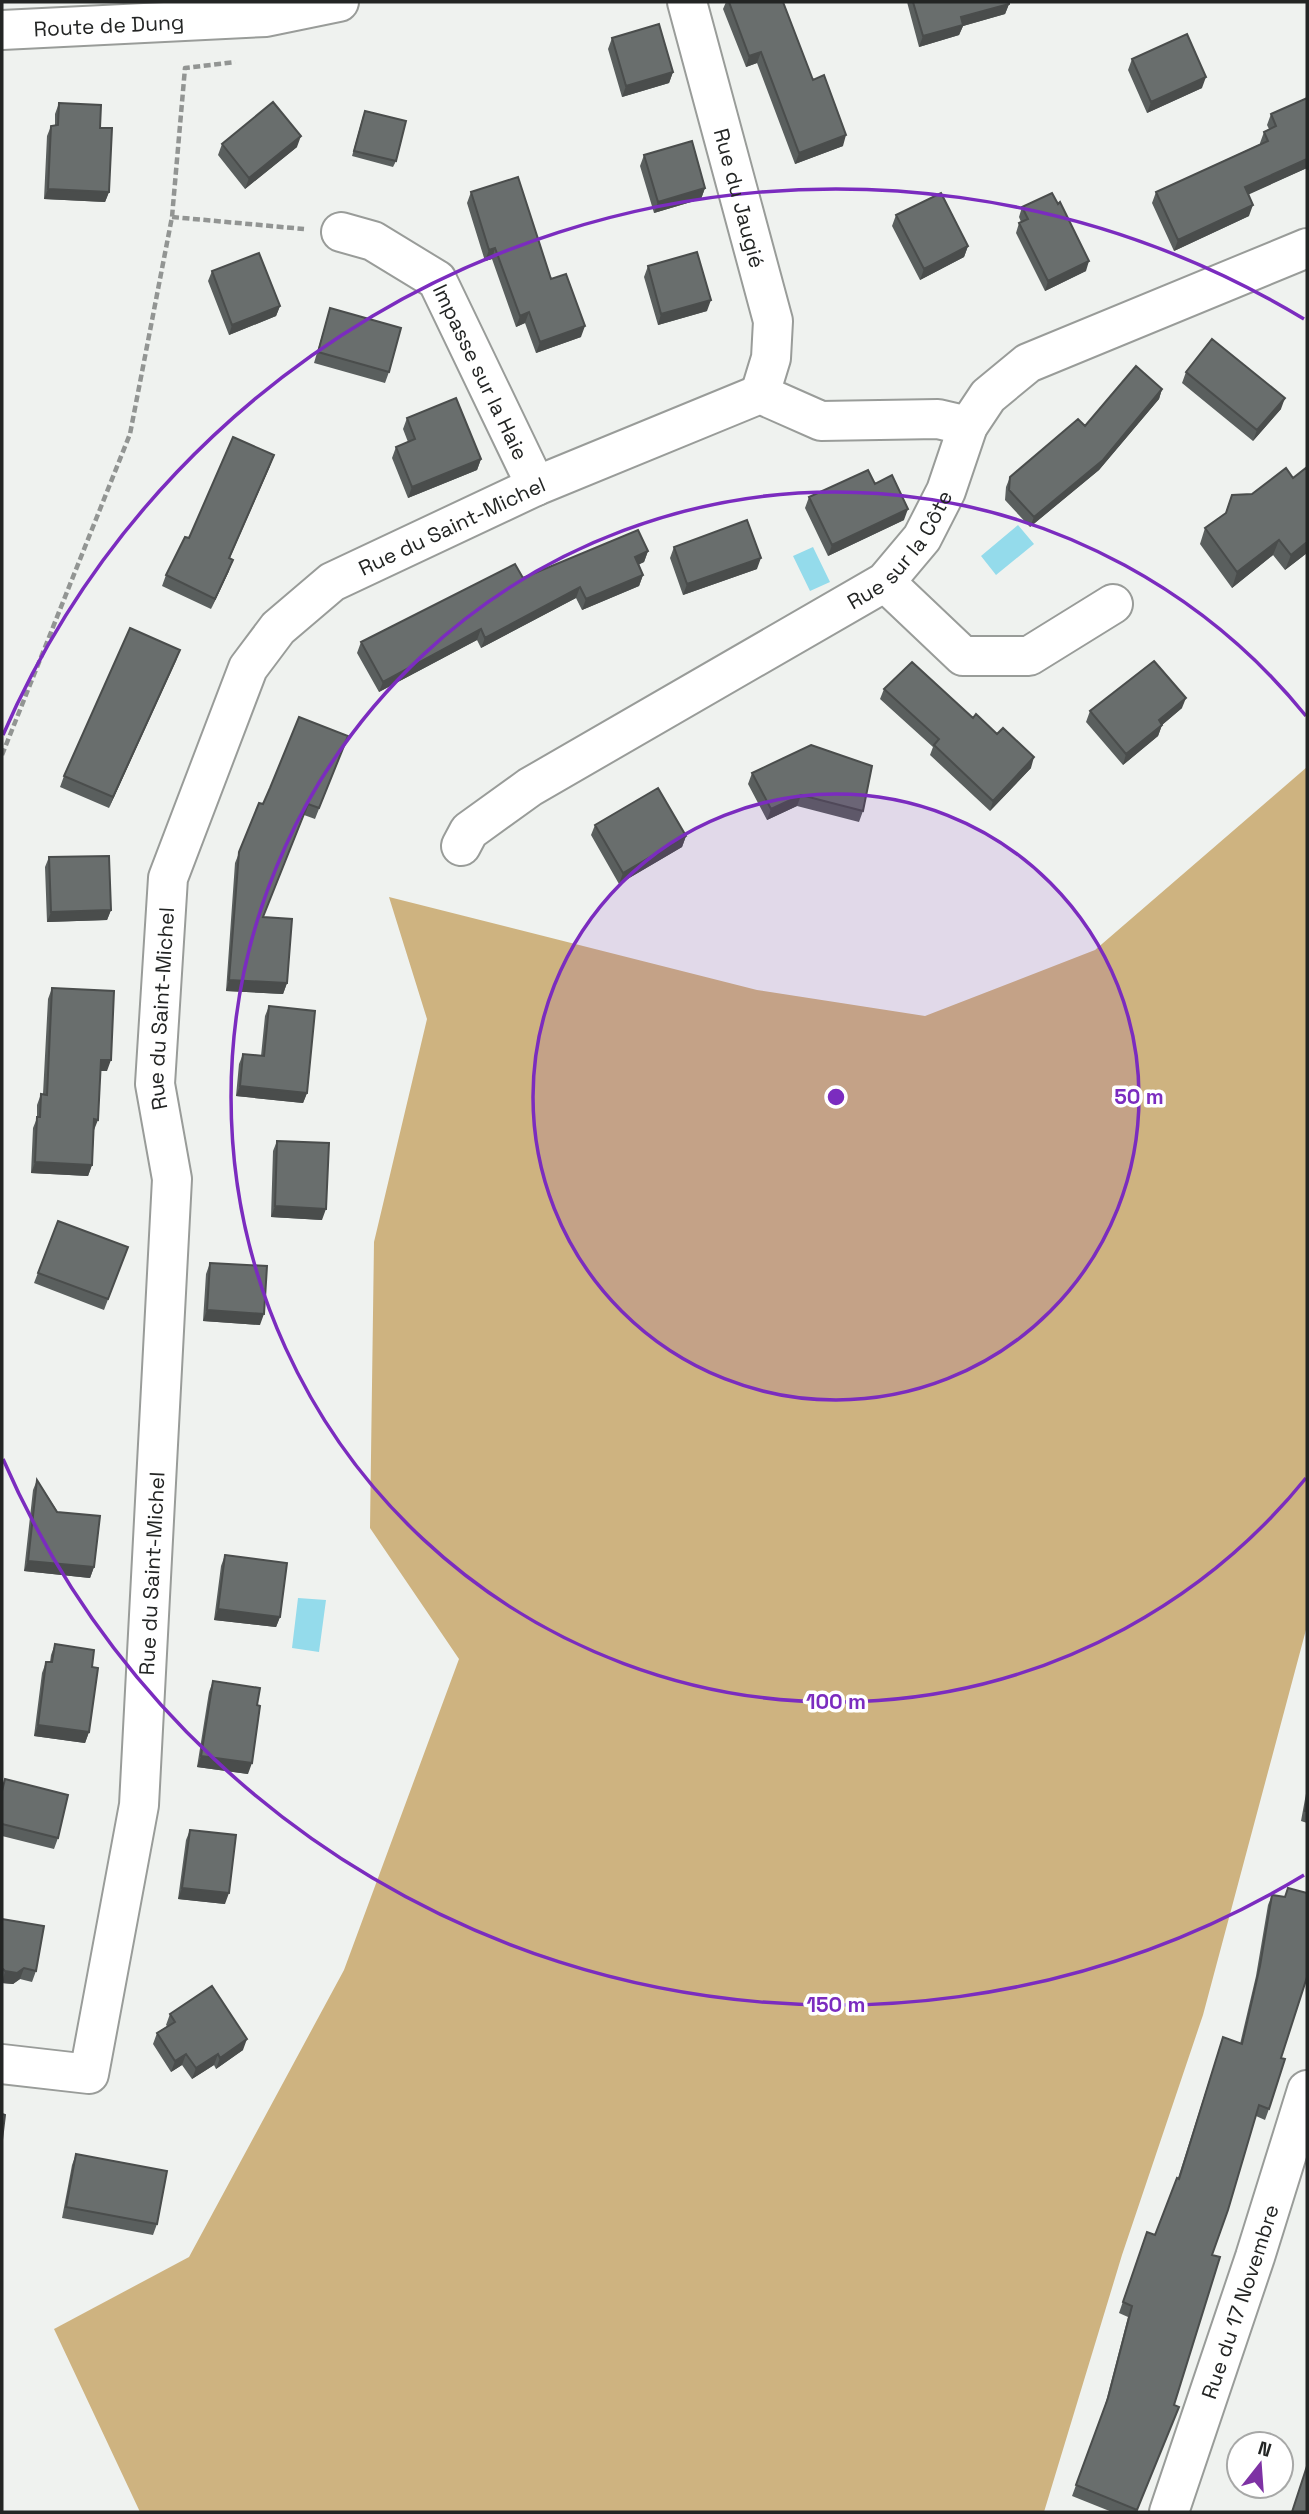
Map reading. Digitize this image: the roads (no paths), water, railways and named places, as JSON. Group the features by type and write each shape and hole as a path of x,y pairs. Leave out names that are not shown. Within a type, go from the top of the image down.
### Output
{"street":[{"name":"Route de Dung","path":"2,30 266,17 339,2"},
{"name":"Rue du Jaugié","path":"687,2 773,321 771,358 760,394"},
{"name":"Impasse sur la Haie","path":"341,232 373,242 437,280 536,486"},
{"name":"Rue sur la Côte","path":"460,846 469,831 530,787 885,582 922,538 946,491 968,426 988,396 1028,363 1307,248"},
{"path":"760,394 821,421 938,419 968,426"},
{"name":"Rue du Saint-Michel","path":"2,2064 89,2074 139,1805 172,1179 155,1084 168,878 248,668 278,628 332,582 536,486 760,394"},
{"path":"885,582 963,656 1029,656 1112,604"},
{"name":"Rue du 17 Novembre","path":"1169,2512 1255,2257 1307,2090"}],"water":[{"path":"1018,525 1034,544 996,575 981,556"},
{"path":"813,547 830,582 810,591 793,556"},
{"path":"298,1598 326,1600 319,1652 292,1648"}]}
